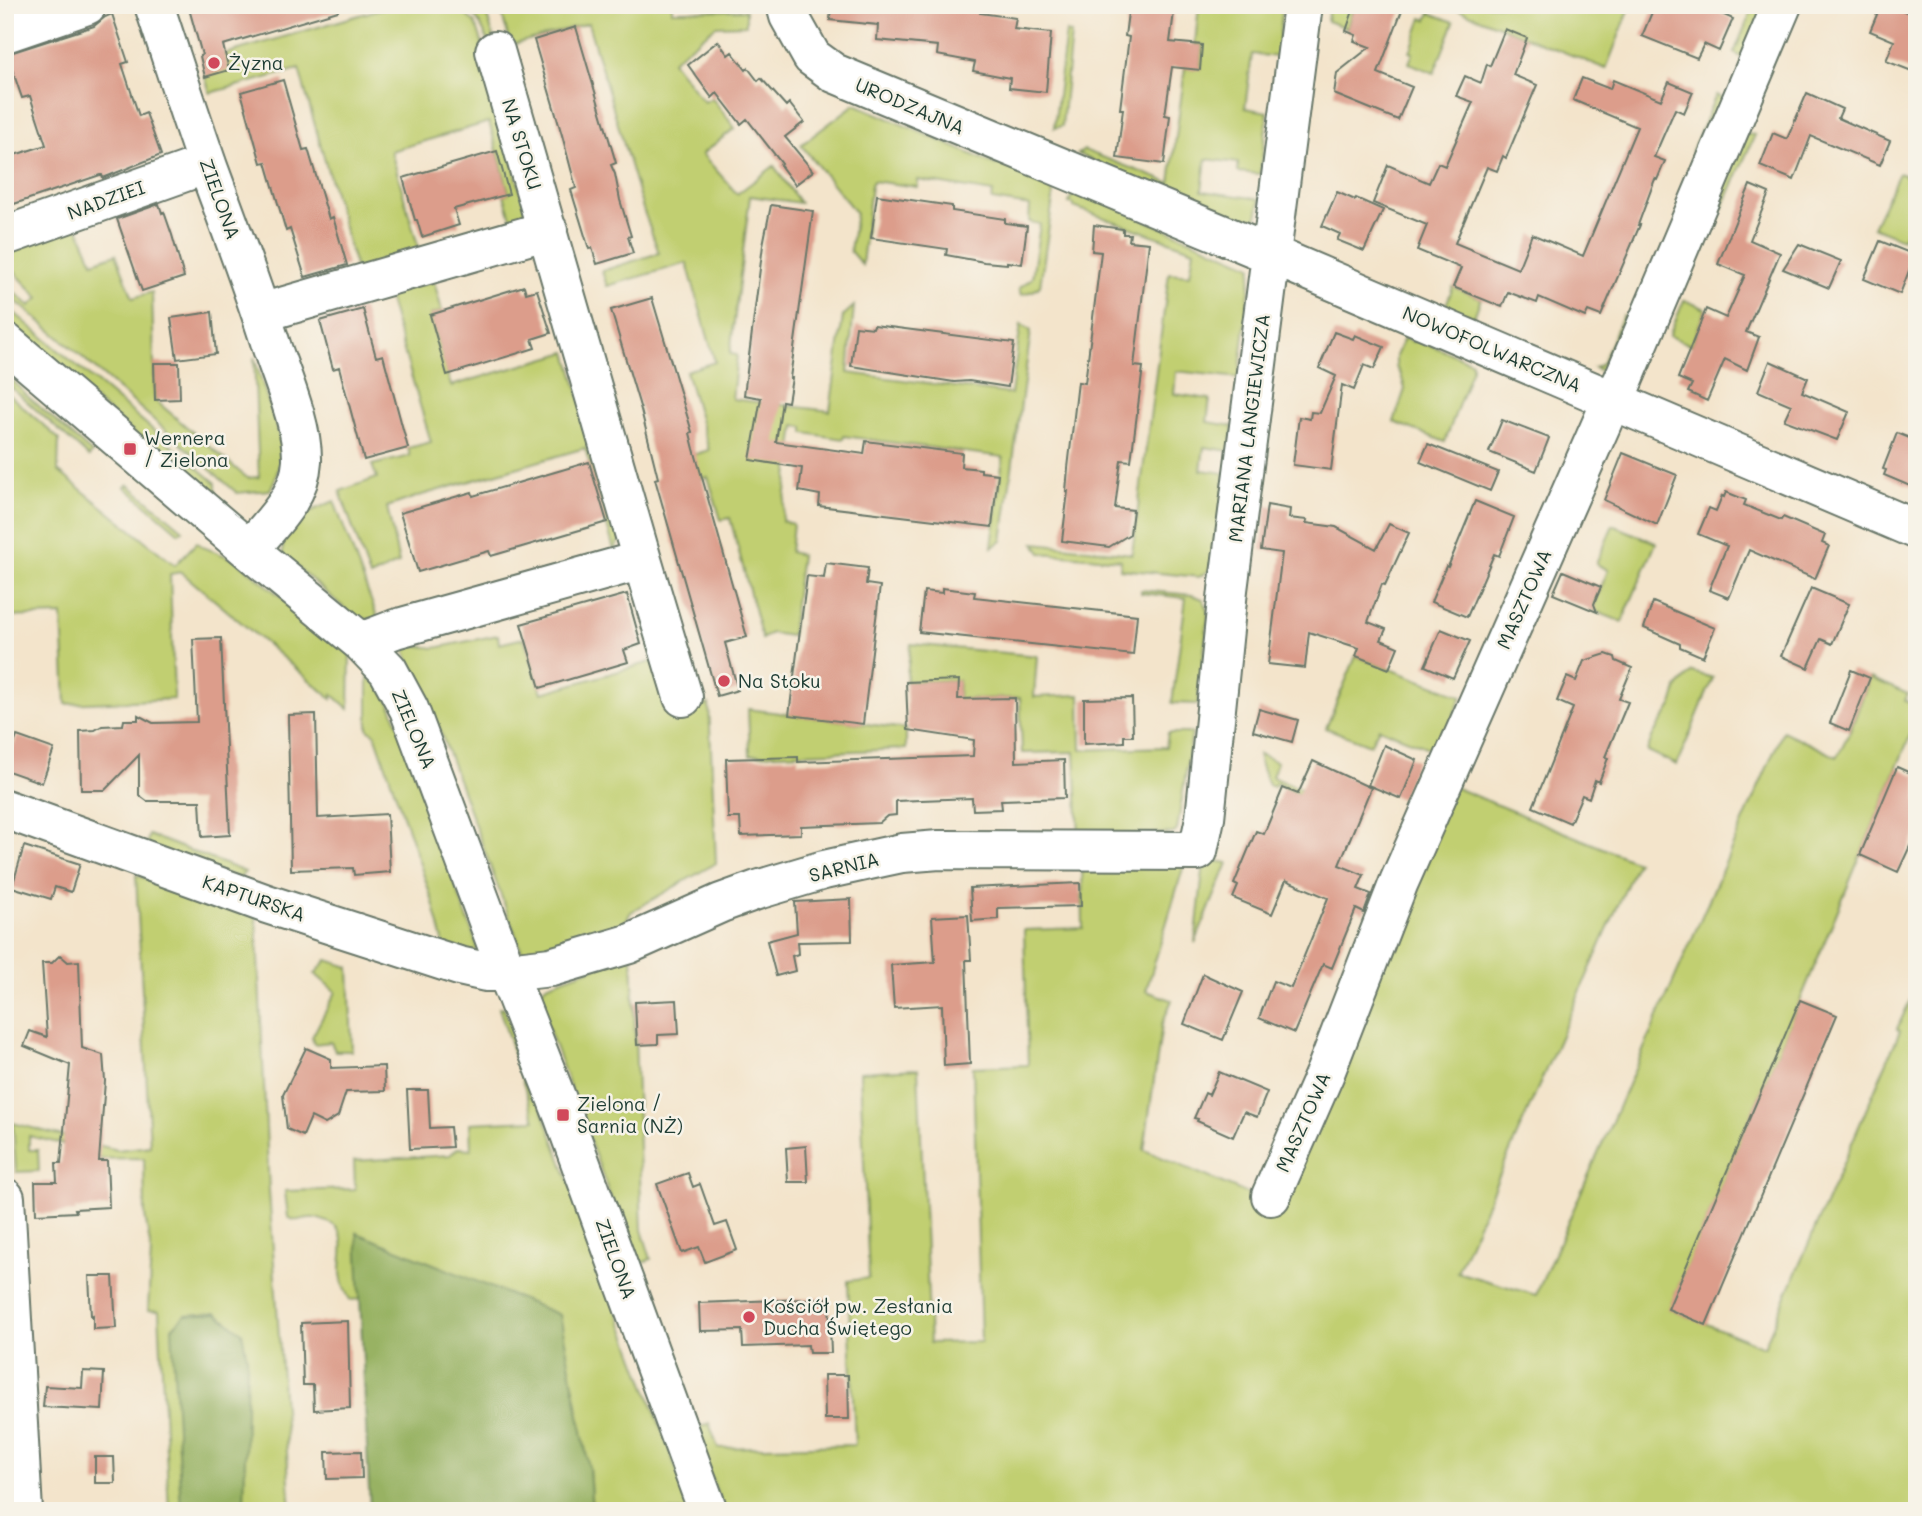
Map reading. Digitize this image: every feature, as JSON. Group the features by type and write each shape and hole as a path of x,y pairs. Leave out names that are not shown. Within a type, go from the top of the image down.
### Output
{"street":[{"path":"5,33 87,5"},
{"name":"ZIELONA","path":"154,5 298,427 302,462 298,486 288,503 248,550 361,642 388,670 409,709 708,1511"},
{"name":"URODZAJNA","path":"786,5 789,16 812,57 834,74 1066,171"},
{"name":"MARIANA LANGIEWICZA","path":"1198,851 1205,818 1228,590 1303,5"},
{"name":"MASZTOWA","path":"1271,1196 1325,1073 1404,870 1612,400 1622,383 1782,5"},
{"name":"NA STOKU","path":"495,51 683,697"},
{"name":"NADZIEI","path":"5,236 207,164"},
{"name":"NOWOFOLWARCZNA","path":"1066,171 1272,255 1917,530"},
{"path":"261,313 548,230"},
{"path":"5,342 248,550"},
{"path":"361,642 395,629 642,560"},
{"name":"KAPTURSKA","path":"5,809 294,912 459,966 486,972 507,972"},
{"name":"SARNIA","path":"507,972 551,967 629,944 757,890 824,870 902,853 939,850 1198,851"},
{"path":"5,1198 23,1511"}],"green space":[{"path":"394,5 455,5 474,22 480,35 525,209 518,225 514,227 504,195 509,193 489,122 391,151 420,253 356,270 299,69 210,93 205,77 225,54"},
{"path":"463,5 484,5 486,11 514,5 672,5 672,11 746,10 746,25 716,26 672,61 704,102 712,98 735,128 702,154 737,194 774,166 800,203 750,196 730,354 737,355 732,399 830,411 843,316 854,306 848,373 1011,394 1021,324 1031,331 1002,541 992,547 1003,457 844,436 843,439 804,433 804,427 795,426 782,521 793,524 790,552 801,555 791,636 771,633 762,639 730,518 721,520 708,477 665,489 658,466 709,450 686,371 715,362 687,263 607,286 602,271 659,253 643,209 588,23 511,45 501,12 486,12 496,45 489,46 480,24"},
{"path":"1199,5 1283,5 1277,57 1252,54 1245,108 1268,112 1260,174 1238,172 1238,163 1206,159 1202,191 1260,199 1255,220 1243,226 1078,154 1084,150 1170,183 1185,68 1200,69 1202,45 1195,44"},
{"path":"1329,5 1354,5 1347,28 1327,21"},
{"path":"1455,5 1631,5 1606,69 1454,8"},
{"path":"1754,5 1772,5 1748,61 1734,53"},
{"path":"1430,13 1454,22 1434,73 1409,63 1422,18 1427,20"},
{"path":"1066,32 1071,34 1062,126 1054,128"},
{"path":"1716,95 1730,101 1706,157 1692,151"},
{"path":"855,104 996,165 1000,157 1052,184 1053,199 1040,286 1021,295 1019,288 1032,278 1040,224 1029,222 1030,206 992,200 993,192 918,180 918,187 873,181 862,265 850,251 856,213 801,145"},
{"path":"1742,134 1755,135 1722,209 1711,205"},
{"path":"1899,173 1917,181 1917,208 1902,239 1873,227"},
{"path":"1078,191 1252,266 1239,378 1176,371 1174,394 1210,399 1207,422 1233,426 1230,451 1204,447 1201,470 1225,473 1215,563 1199,577 1120,569 1121,560 1041,553 1035,543 1132,554 1169,273 1190,275 1194,250 1074,207 1074,204 1069,203 1072,195"},
{"path":"75,221 93,262 116,254 133,298 152,292 155,400 247,478 259,477 254,357 280,438 279,465 270,490 237,493 5,292 5,284 30,306 39,298 9,266 12,263 13,244"},
{"path":"434,281 442,311 430,315 451,386 567,352 621,538 614,550 585,448 387,507 399,563 370,577 340,491 377,478 372,465 410,456 408,448 431,442 387,294"},
{"path":"1453,287 1481,298 1474,317 1446,305"},
{"path":"1684,300 1706,309 1691,345 1669,336"},
{"path":"5,305 216,483 216,494 212,500 5,323"},
{"path":"1623,315 1636,321 1612,375 1594,368 1602,364"},
{"path":"1404,338 1413,342 1415,339 1472,362 1445,442 1394,422 1405,389 1396,367 1396,356"},
{"path":"5,372 25,394 92,453 89,457 5,382"},
{"path":"5,391 59,439 58,471 175,565 197,542 236,560 350,653 349,709 332,694 332,699 181,572 170,574 174,699 66,704 62,615 5,617"},
{"path":"128,484 183,530 179,533 125,487"},
{"path":"334,501 378,619 358,620 283,555 283,537 302,515"},
{"path":"1613,525 1656,543 1622,622 1592,610 1608,570 1596,564"},
{"path":"1141,590 1192,595 1203,599 1207,607 1198,704 1172,703 1186,598 1141,593"},
{"path":"498,635 499,644 524,638 542,693 658,660 675,712 709,704 716,863 631,912 621,929 551,952 522,952 426,693 415,675 403,644 435,648"},
{"path":"911,644 1037,656 1034,697 1080,695 1081,750 1166,747 1168,733 1192,733 1177,830 1174,833 1079,837 1075,752 1022,753 1020,698 958,699 959,680 906,682"},
{"path":"1356,656 1462,696 1438,752 1379,728 1370,745 1326,728"},
{"path":"1692,672 1713,678 1677,765 1647,751 1653,735 1672,706 1677,688"},
{"path":"368,677 380,687 390,703 478,948 471,954 445,949 433,902 375,734 368,729"},
{"path":"1870,678 1908,694 1905,701 1917,706 1917,719 1669,1309 1764,1347 1900,1031 1897,1029 1917,985 1917,1511 724,1511 693,1430 709,1423 718,1448 855,1445 848,1281 869,1278 860,1072 918,1069 930,1343 981,1342 973,1067 1028,1065 1024,930 1083,928 1082,859 1184,865 1146,991 1172,1000 1162,1024 1144,1150 1274,1205 1451,786 1637,862 1457,1272 1536,1295 1783,731 1837,757"},
{"path":"748,709 906,729 906,749 750,755"},
{"path":"1259,754 1277,762 1272,777 1311,793 1320,803 1276,783 1274,787 1269,785"},
{"path":"149,835 245,872 240,878 145,849"},
{"path":"1211,860 1228,863 1195,943 1204,862"},
{"path":"136,875 256,915 269,1191 291,1511 169,1511 159,1311 148,1310 151,1251 145,1216 144,1158 88,1159 88,1150 29,1136 29,1150 38,1150 39,1171 16,1172 13,1123 117,1150 150,1146"},
{"path":"632,954 642,1230 651,1259 636,1266 538,1000 546,985"},
{"path":"327,960 349,967 352,1051 335,1051 331,1042 314,1044 312,1037 336,992 315,974"},
{"path":"504,1007 692,1511 592,1511 589,1468 358,1233 360,1299 350,1300 341,1278 342,1242 339,1231 332,1224 319,1219 296,1220 288,1217 285,1191 355,1189 354,1161 450,1155 458,1148 471,1149 470,1123 535,1120 499,1008"},
{"path":"357,1233 560,1315 589,1468 592,1511 370,1511"},
{"path":"216,1313 242,1332 247,1358 244,1511 181,1511 172,1328 185,1315"}],"building":[{"path":"188,5 337,5 338,11 223,45 229,70 205,77 200,56 202,55"},
{"path":"831,5 981,5 980,13 1016,18 1014,29 1051,33 1046,92 1009,88 1010,78 973,71 975,62 937,55 938,46 877,40 878,25 830,20"},
{"path":"1129,5 1175,5 1170,42 1202,45 1200,70 1172,67 1165,115 1170,116 1164,164 1117,158 1129,37 1125,36"},
{"path":"1355,5 1404,5 1378,73 1412,87 1398,120 1334,94 1337,73 1370,47 1354,41 1356,35 1346,31"},
{"path":"1655,5 1702,5 1733,19 1719,51 1704,44 1697,58 1642,36"},
{"path":"1881,5 1891,5 1906,12 1909,5 1917,5 1917,73 1886,61 1894,41 1870,31"},
{"path":"112,14 128,62 122,64 139,116 146,113 161,155 103,178 100,175 5,207 5,158 46,145 30,96 22,98 7,54 94,26"},
{"path":"576,27 616,163 611,165 631,236 628,237 633,253 597,264 592,248 589,249 571,190 576,188 534,40"},
{"path":"1505,29 1527,38 1513,75 1537,85 1506,158 1503,156 1497,171 1487,167 1455,243 1518,269 1532,234 1583,256 1637,127 1573,100 1582,78 1610,89 1613,80 1661,100 1669,82 1693,92 1684,113 1675,109 1654,157 1665,161 1657,180 1655,179 1640,225 1601,316 1588,311 1585,317 1539,297 1537,303 1508,292 1502,307 1453,287 1461,268 1417,250 1427,225 1373,203 1388,165 1429,183 1438,163 1445,166 1473,102 1456,96 1465,76 1481,83 1487,64 1490,66"},
{"path":"718,41 728,55 732,52 746,70 748,68 758,81 761,78 786,106 789,103 804,122 785,137 813,171 795,185 747,119 741,124 717,93 712,98 688,65"},
{"path":"283,80 303,150 308,149 329,219 333,217 347,265 305,277 290,229 286,231 266,162 261,163 241,92"},
{"path":"1807,93 1842,109 1838,118 1890,141 1880,165 1811,136 1794,180 1760,166 1773,133 1787,139"},
{"path":"497,151 509,194 454,209 459,225 422,237 403,178"},
{"path":"1750,185 1769,193 1750,240 1780,253 1746,332 1759,337 1747,370 1725,359 1707,401 1688,392 1692,384 1678,378 1706,309 1726,318 1745,275 1718,264"},
{"path":"1337,192 1383,210 1364,251 1337,240 1340,234 1322,226"},
{"path":"877,195 952,206 952,211 1005,219 1005,223 1027,226 1022,264 984,262 946,255 947,249 871,238"},
{"path":"159,204 172,235 184,277 142,291 117,219"},
{"path":"771,205 813,211 792,378 788,402 782,401 776,442 864,454 866,441 962,453 961,467 998,474 992,527 819,506 820,495 799,491 802,468 750,460 761,398 744,395 763,245"},
{"path":"1094,225 1123,229 1123,234 1130,234 1129,241 1149,243 1134,366 1143,367 1131,461 1121,460 1115,508 1133,510 1130,534 1109,547 1062,541 1078,382 1085,383 1101,252 1092,251"},
{"path":"1880,241 1915,255 1900,294 1864,279"},
{"path":"1799,244 1841,261 1829,288 1783,269"},
{"path":"524,286 526,293 537,290 551,333 532,339 535,348 447,375 430,315"},
{"path":"652,298 692,432 690,433 694,449 747,637 725,643 738,690 717,696 655,479 658,478 641,410 611,310"},
{"path":"363,309 376,357 383,355 408,448 364,460 339,367 333,369 320,321"},
{"path":"212,312 216,354 177,359 171,318"},
{"path":"874,325 1014,343 1008,387 969,381 954,382 851,366 856,326 873,328"},
{"path":"1334,332 1353,339 1355,335 1384,347 1374,369 1364,365 1354,390 1342,385 1331,470 1293,465 1299,417 1310,419 1311,412 1320,413 1336,376 1319,368"},
{"path":"1770,361 1808,378 1802,392 1849,412 1837,440 1784,420 1791,405 1758,391"},
{"path":"154,363 179,363 180,399 155,400"},
{"path":"1502,420 1549,438 1536,471 1489,452"},
{"path":"1897,433 1917,441 1917,489 1884,475 1886,470 1883,469"},
{"path":"1428,444 1498,472 1490,491 1420,462"},
{"path":"1623,453 1677,475 1657,525 1604,500"},
{"path":"589,462 607,522 491,556 489,551 418,572 400,513 472,492 473,496"},
{"path":"1726,492 1746,500 1744,505 1781,520 1783,517 1825,535 1822,543 1829,546 1815,579 1749,550 1729,598 1709,590 1727,546 1698,534 1709,508 1716,511"},
{"path":"1475,501 1514,517 1499,556 1494,554 1467,617 1431,602"},
{"path":"1267,505 1290,509 1289,518 1336,527 1376,549 1389,524 1409,533 1385,585 1382,584 1368,622 1386,629 1381,640 1398,647 1389,669 1356,656 1359,648 1309,632 1305,668 1268,664 1282,553 1261,550"},
{"path":"826,563 868,568 866,584 880,586 863,724 789,715 807,576 824,578"},
{"path":"1563,571 1601,587 1594,604 1597,612 1553,594"},
{"path":"942,588 975,592 974,597 1137,615 1133,655 919,632 924,591 942,593"},
{"path":"1811,588 1849,604 1832,644 1821,639 1808,668 1781,656"},
{"path":"627,594 641,644 624,650 628,662 540,688 521,624"},
{"path":"1653,602 1715,628 1703,657 1644,628"},
{"path":"1441,629 1470,641 1453,678 1425,666"},
{"path":"221,638 230,835 202,837 200,801 147,801 139,795 139,755 105,790 81,790 80,731 123,725 124,720 138,720 138,715 153,723 197,722 193,639"},
{"path":"1606,654 1632,668 1619,699 1628,702 1605,757 1608,758 1599,782 1595,780 1589,798 1582,795 1570,823 1533,807 1573,708 1557,701 1567,677 1576,681 1584,661"},
{"path":"1851,670 1870,678 1849,731 1830,723"},
{"path":"959,680 958,699 1015,698 1016,762 1064,760 1065,798 1001,800 1002,809 973,810 972,798 896,801 896,815 887,816 879,823 801,826 801,834 741,836 740,818 728,818 726,759 798,757 798,762 973,756 974,740 908,730 906,682"},
{"path":"1132,698 1133,736 1124,736 1124,742 1084,744 1084,699"},
{"path":"1259,709 1298,720 1292,742 1253,731"},
{"path":"316,714 318,818 387,814 390,872 354,875 353,868 291,870 288,715"},
{"path":"17,736 54,749 42,783 5,770"},
{"path":"1384,745 1417,760 1401,799 1368,785"},
{"path":"1313,761 1371,788 1339,865 1364,875 1358,889 1371,894 1364,913 1356,909 1332,968 1323,964 1294,1033 1259,1018 1273,981 1291,988 1328,898 1286,880 1272,914 1233,898 1238,886 1234,884 1256,831 1264,834 1283,788 1298,794"},
{"path":"1897,767 1917,776 1917,831 1898,872 1860,855"},
{"path":"24,846 80,864 71,892 55,887 51,899 12,887"},
{"path":"1080,883 1081,906 998,908 998,919 972,921 970,888"},
{"path":"851,899 852,941 797,942 798,954 792,956 795,971 776,976 767,941 797,933 795,902"},
{"path":"968,915 971,960 966,960 970,1064 944,1066 942,1005 894,1008 891,965 935,962 932,917"},
{"path":"60,955 68,962 79,961 82,1048 103,1055 105,1081 99,1161 107,1161 109,1207 36,1214 35,1182 57,1182 56,1163 61,1163 70,1065 24,1046 30,1031 47,1037 42,963 52,963"},
{"path":"1203,974 1243,992 1223,1040 1184,1024"},
{"path":"677,1000 679,1034 658,1035 658,1044 637,1045 635,1002"},
{"path":"1800,1000 1837,1015 1706,1325 1668,1309"},
{"path":"306,1048 331,1059 331,1068 384,1066 385,1091 346,1092 338,1116 325,1124 311,1117 303,1136 287,1129 283,1095"},
{"path":"1219,1072 1267,1092 1257,1117 1244,1112 1233,1137 1194,1118 1205,1093 1209,1095"},
{"path":"407,1090 428,1090 430,1128 450,1127 452,1147 410,1149"},
{"path":"806,1146 808,1182 788,1182 786,1148"},
{"path":"688,1173 693,1187 700,1184 715,1226 727,1222 737,1250 705,1262 699,1247 682,1253 657,1184"},
{"path":"89,1276 113,1276 116,1328 93,1329"},
{"name":"Kościół pw. Zesłania Ducha Świętego","path":"829,1298 831,1353 809,1353 808,1345 743,1347 742,1330 700,1331 699,1303"},
{"path":"348,1321 350,1408 314,1410 313,1385 303,1385 301,1323"},
{"path":"83,1371 104,1372 102,1410 43,1407 45,1386 82,1388"},
{"path":"824,1375 848,1375 849,1419 825,1419"},
{"path":"361,1451 362,1478 327,1479 326,1452"},
{"path":"95,1457 114,1457 115,1483 95,1483"}],"place":[{"name":"Żyzna","path":"214,63"},
{"name":"Wernera / Zielona","path":"130,449"},
{"name":"Na Stoku","path":"724,681"},
{"name":"Zielona / Sarnia (NŻ)","path":"563,1115"},
{"name":"Kościół pw. Zesłania Ducha Świętego","path":"749,1317"}]}
